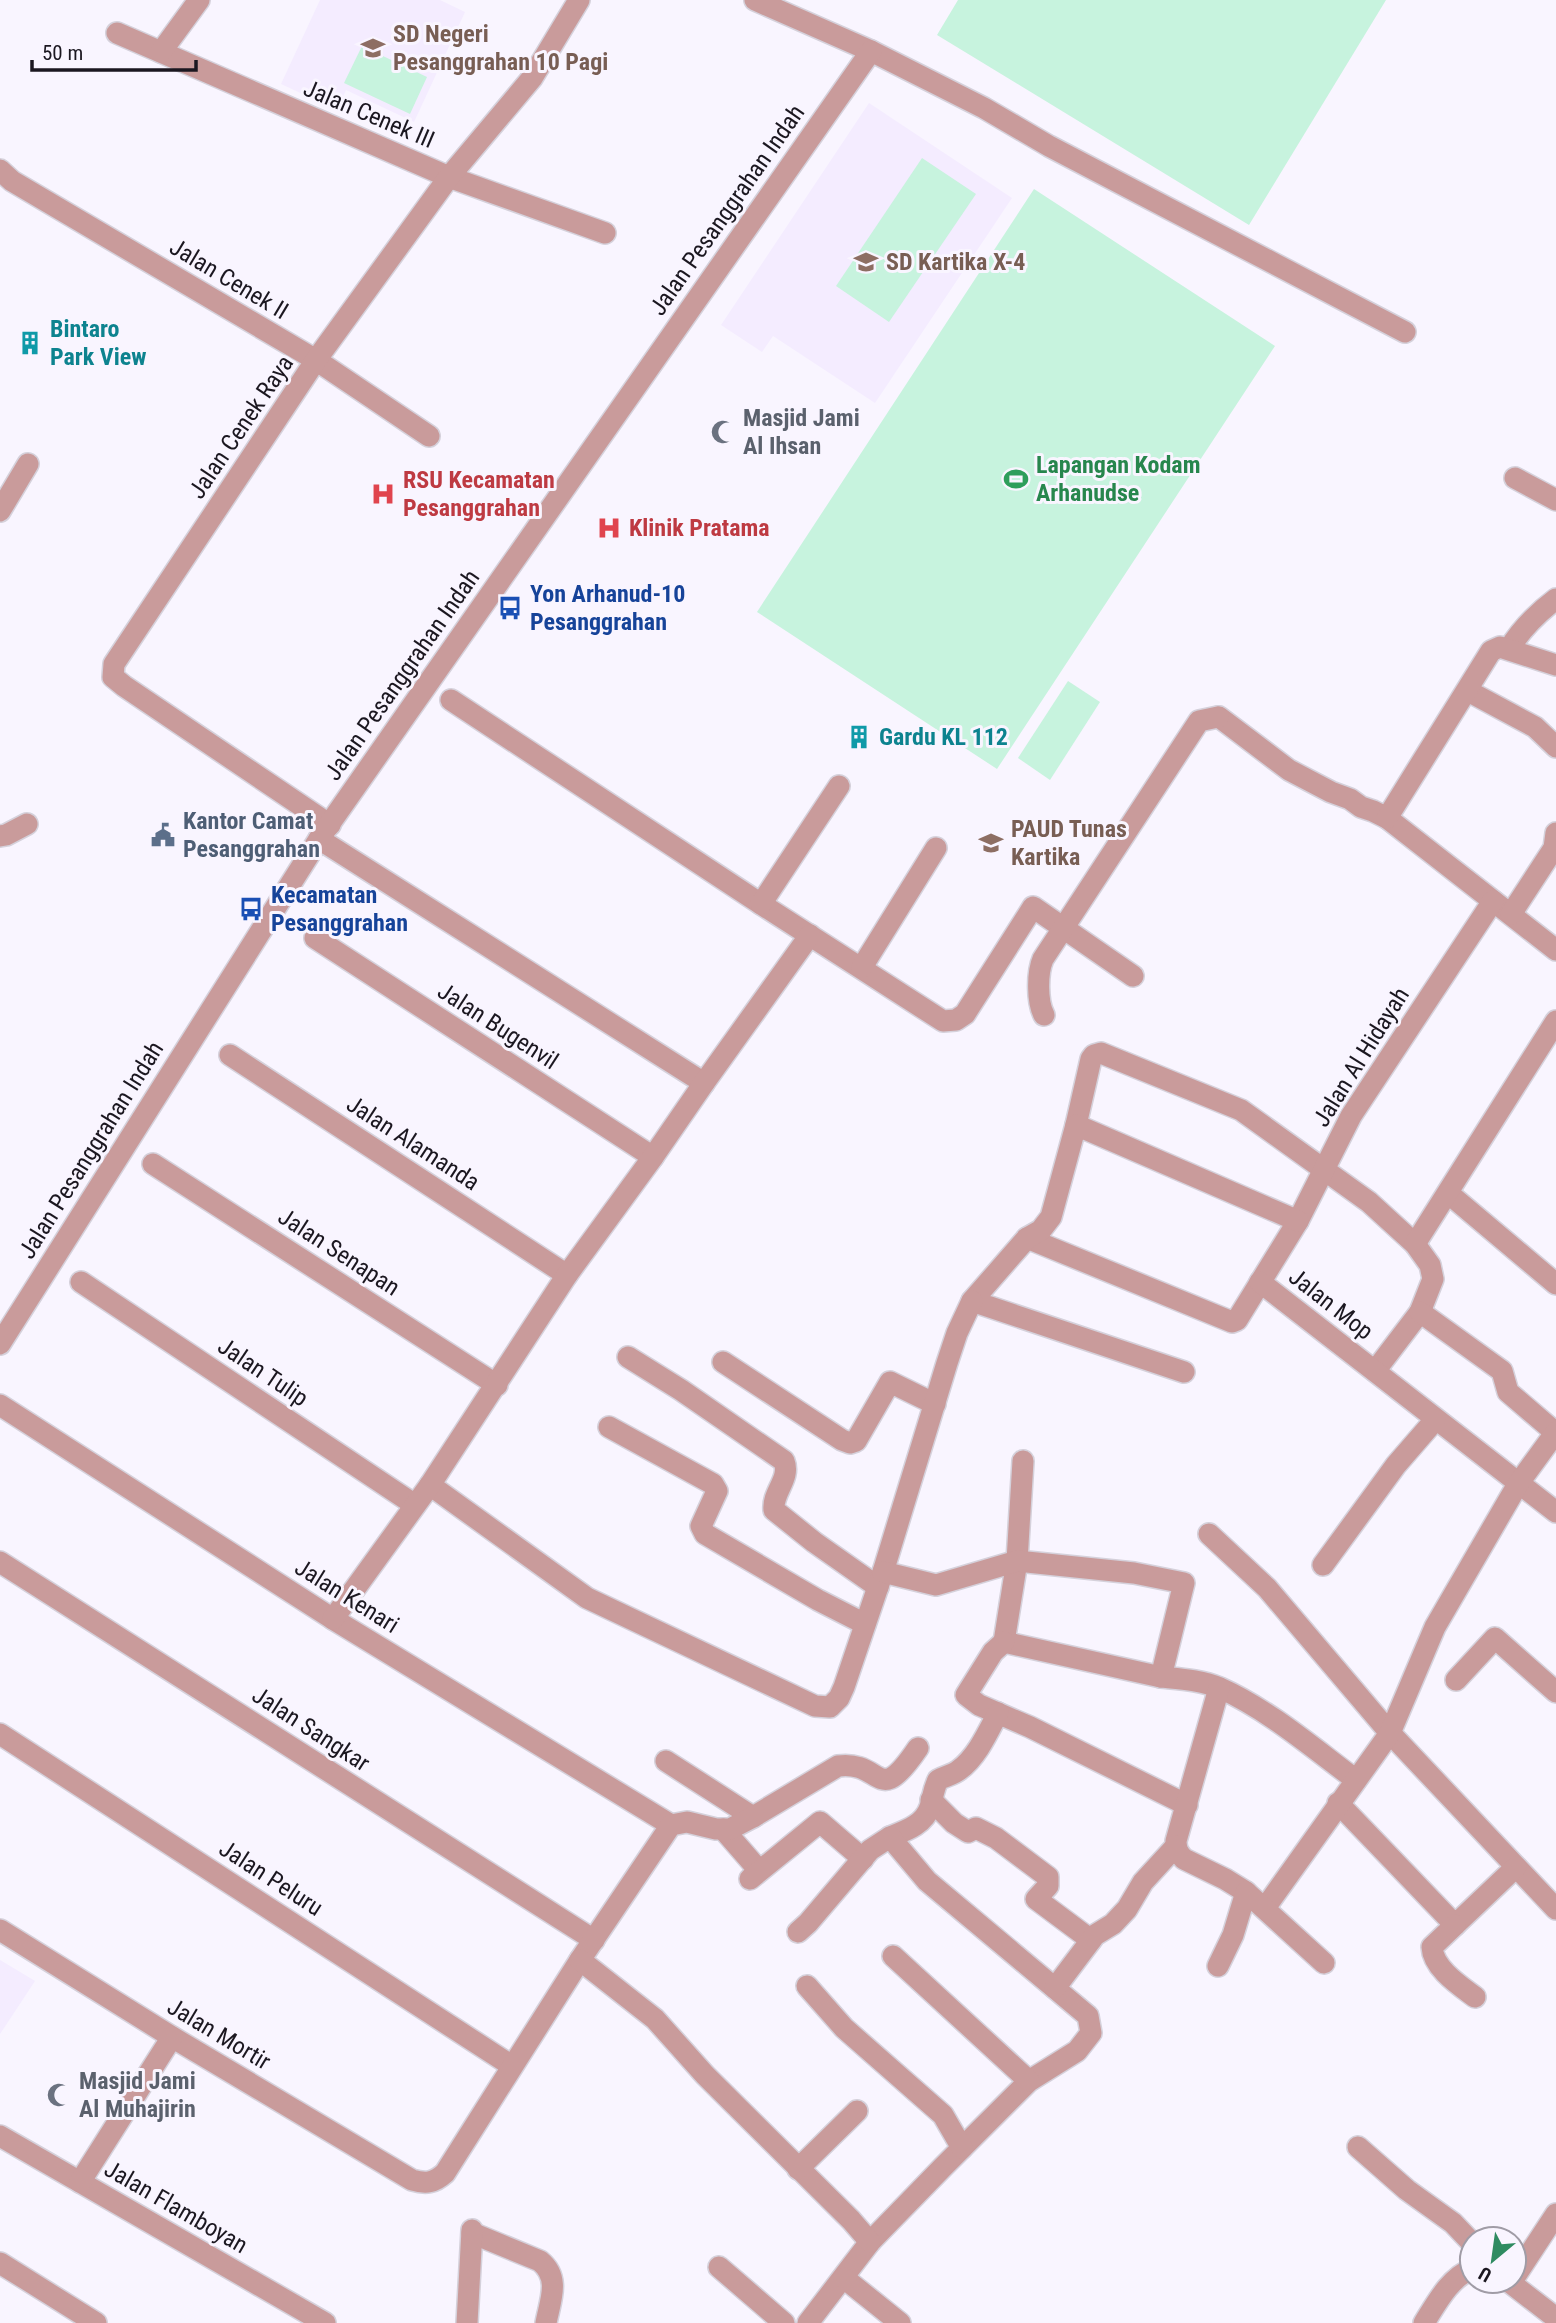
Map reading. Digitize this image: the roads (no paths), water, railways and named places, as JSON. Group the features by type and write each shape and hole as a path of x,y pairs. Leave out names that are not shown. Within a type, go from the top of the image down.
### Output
{"street":[{"path":"161,52 199,0"},
{"name":"Jalan Cenek Raya","path":"325,832 113,677 114,664 316,360 449,177 532,78 579,0"},
{"path":"755,0 871,51 984,108 1049,146 1405,332"},
{"name":"Jalan Cenek III","path":"117,33 449,177 605,233"},
{"name":"Jalan Pesanggrahan Indah","path":"0,1344 325,832 871,51"},
{"name":"Jalan Cenek II","path":"0,170 12,181 316,360 429,436"},
{"path":"0,511 28,464"},
{"path":"1515,478 1556,500"},
{"path":"1509,649 1523,627 1556,599"},
{"path":"1387,818 1491,651 1500,647 1556,665"},
{"path":"1468,691 1535,727 1556,747"},
{"path":"450,700 943,1021 956,1020 965,1014 1033,907 1133,976"},
{"path":"1044,1015 1039,998 1040,967 1062,929 1199,722 1219,717 1289,770 1387,818 1556,950"},
{"path":"761,904 839,786"},
{"path":"0,836 27,824"},
{"path":"325,832 354,863 704,1083"},
{"path":"1511,914 1554,848 1556,833"},
{"path":"862,967 936,848"},
{"name":"Jalan Al Hidayah","path":"1260,1282 1298,1221 1351,1116 1493,901"},
{"path":"333,1619 430,1485 567,1275 810,935"},
{"name":"Jalan Bugenvil","path":"315,939 653,1157"},
{"path":"1415,1244 1556,1021"},
{"path":"430,1485 587,1598 815,1706 830,1707 839,1698 880,1580 957,1333 972,1301 1027,1238 1041,1230 1051,1217 1091,1059 1101,1053 1241,1110 1369,1202 1415,1244 1430,1265 1433,1279 1420,1312 1375,1371"},
{"name":"Jalan Alamanda","path":"230,1055 567,1275"},
{"path":"1076,1125 1298,1221"},
{"name":"Jalan Senapan","path":"153,1164 497,1385"},
{"path":"1448,1193 1556,1284"},
{"name":"Jalan Mop","path":"1027,1238 1232,1322 1241,1317 1260,1282 1556,1512"},
{"name":"Jalan Tulip","path":"81,1282 415,1506"},
{"path":"972,1301 1184,1372"},
{"path":"1265,1908 1390,1733 1435,1627 1518,1484 1556,1433 1508,1392 1502,1371 1420,1312"},
{"path":"628,1357 784,1461 786,1473 773,1504 774,1510 814,1542 880,1580 936,1585 1017,1561 1134,1573 1184,1583 1161,1677"},
{"path":"723,1362 850,1443 856,1440 890,1382 935,1404"},
{"name":"Jalan Kenari","path":"0,1405 333,1619 671,1825"},
{"path":"1323,1565 1396,1465 1435,1420"},
{"path":"609,1427 713,1484 717,1491 701,1526 705,1534 864,1624"},
{"path":"1023,1461 1017,1561 1004,1642 993,1652 965,1695 979,1705 1030,1727 1187,1805"},
{"path":"1209,1534 1267,1588 1390,1733 1556,1909"},
{"name":"Jalan Sangkar","path":"0,1562 594,1940"},
{"path":"1455,1680 1495,1638 1556,1692"},
{"path":"1004,1642 1161,1677 1187,1679 1219,1688 1280,1725 1356,1780"},
{"path":"1219,1688 1176,1841 1179,1855 1246,1892 1324,1963"},
{"path":"797,1931 808,1923 870,1850 922,1820 938,1780 957,1772 969,1761 998,1713"},
{"name":"Jalan Peluru","path":"0,1734 512,2066"},
{"path":"512,2066 671,1825 687,1822 730,1829 838,1766 853,1766 883,1779 892,1779 904,1769 918,1748"},
{"path":"666,1762 753,1817"},
{"path":"931,1800 954,1823 968,1832 976,1828 996,1838 1048,1877 1048,1886 1036,1899 1091,1940"},
{"path":"1338,1803 1455,1925"},
{"path":"723,1829 753,1873 820,1822 863,1859"},
{"path":"808,2323 870,2242 1029,2081 1077,2051 1091,2033 1088,2016 927,1881 890,1837"},
{"path":"1055,1988 1091,1940 1113,1924 1127,1909 1143,1882 1176,1846"},
{"path":"1475,1997 1435,1961 1432,1947 1516,1867"},
{"path":"1218,1966 1233,1935 1246,1892"},
{"name":"Jalan Mortir","path":"0,1930 172,2037 412,2180 422,2183 434,2182 445,2173 512,2066"},
{"path":"892,1956 1029,2081"},
{"path":"580,1960 655,2020 705,2075 870,2242"},
{"path":"807,1986 844,2028 943,2115 962,2148"},
{"path":"80,2182 172,2037"},
{"path":"798,2169 857,2111"},
{"name":"Jalan Flamboyan","path":"0,2136 325,2323"},
{"path":"1358,2147 1407,2190 1458,2229"},
{"path":"1528,2256 1556,2214"},
{"path":"467,2323 472,2232 540,2261 548,2269 554,2287 546,2323"},
{"path":"0,2263 89,2321"},
{"path":"719,2267 784,2323"},
{"path":"844,2278 900,2323"},
{"path":"1424,2323 1442,2295 1458,2278"},
{"path":"1528,2295 1556,2318"}],"place":[{"name":"SD Negeri Pesanggrahan 10 Pagi","path":"373,48"},
{"name":"SD Kartika X-4","path":"866,262"},
{"name":"Bintaro Park View","path":"30,343"},
{"name":"Masjid Jami Al Ihsan","path":"723,432"},
{"name":"Lapangan Kodam Arhanudse","path":"1016,479"},
{"name":"RSU Kecamatan Pesanggrahan","path":"383,494"},
{"name":"Klinik Pratama","path":"609,528"},
{"name":"Yon Arhanud-10 Pesanggrahan","path":"510,608"},
{"name":"Gardu KL 112","path":"859,737"},
{"name":"Kantor Camat Pesanggrahan","path":"163,835"},
{"name":"PAUD Tunas Kartika","path":"991,843"},
{"name":"Kecamatan Pesanggrahan","path":"251,909"},
{"name":"Masjid Jami Al Muhajirin","path":"59,2095"}]}
